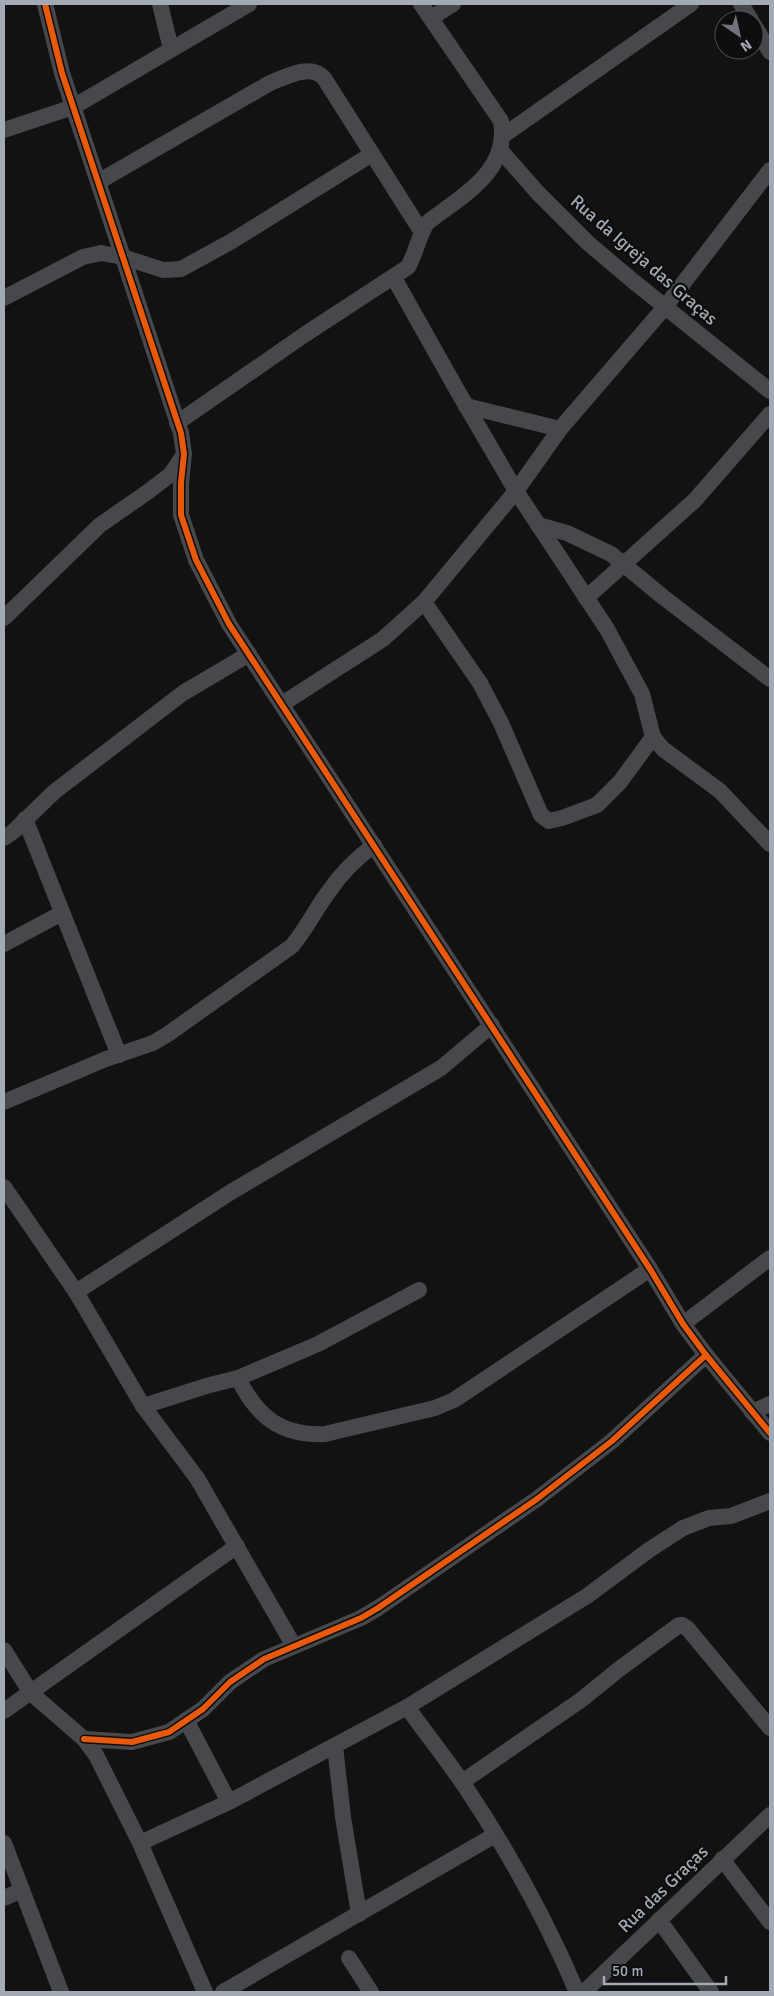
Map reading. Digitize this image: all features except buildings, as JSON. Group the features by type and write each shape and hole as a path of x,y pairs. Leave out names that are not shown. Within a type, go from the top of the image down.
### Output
{"street":[{"path":"45,4 62,73 177,422 184,454 181,515 196,560 229,624 492,1025 650,1269 683,1324 770,1433"},
{"path":"160,4 171,49"},
{"path":"4,130 74,107 248,4"},
{"path":"177,422 408,267 415,254 421,231 427,223 488,174 502,143 501,121 421,4"},
{"path":"431,18 453,4"},
{"path":"502,143 691,4"},
{"path":"98,182 270,83 308,71 320,73 324,78 421,231"},
{"name":"Rua da Igreja das Graças","path":"502,143 564,220 665,307 770,391"},
{"path":"4,298 83,257 101,253 123,257 163,270 180,269 232,241 372,154"},
{"path":"282,704 382,639 424,602 516,490 560,429 665,307 770,170"},
{"path":"394,278 516,490 607,629 642,694 653,737 663,749 720,791 770,844"},
{"path":"466,406 560,429"},
{"path":"586,598 695,500 770,414"},
{"path":"5,614 100,526 171,474 184,454"},
{"path":"538,525 567,533 611,554 770,679"},
{"path":"424,602 480,683 501,723 541,815 549,821 597,805 620,782 653,737"},
{"path":"4,838 14,831 54,792 183,693 249,654"},
{"path":"25,819 119,1055"},
{"path":"4,1102 106,1059 153,1043 168,1034 292,946 302,934 329,890 345,871 374,845"},
{"path":"4,944 62,913"},
{"path":"76,1292 231,1192 441,1068 492,1025"},
{"path":"4,1187 76,1292 143,1406 197,1478 294,1646"},
{"path":"683,1324 770,1258"},
{"path":"238,1378 252,1404 261,1413 276,1425 291,1432 306,1435 325,1434 429,1409 454,1400 650,1269"},
{"path":"143,1406 238,1378 318,1344 419,1290"},
{"path":"84,1738 132,1742 168,1732 203,1709 230,1682 264,1658 361,1618 395,1597 537,1499 612,1441 706,1355"},
{"path":"752,1412 770,1404"},
{"path":"140,1843 229,1802 407,1707 587,1596 649,1550 683,1528 710,1518 731,1516 770,1501"},
{"path":"4,1711 237,1546"},
{"path":"462,1782 581,1700 679,1625 688,1629 770,1728"},
{"path":"4,1650 32,1693 84,1738 96,1755 140,1843 205,1992"},
{"path":"407,1707 462,1782 530,1893 577,1992"},
{"path":"186,1720 229,1802"},
{"path":"335,1746 343,1817 359,1914"},
{"name":"Rua das Graças","path":"584,1992 770,1815"},
{"path":"223,1992 495,1835"},
{"path":"4,1843 61,1992"},
{"path":"722,1859 770,1922"},
{"path":"4,1898 22,1890"},
{"path":"659,1920 711,1992"},
{"path":"349,1958 371,1992"}],"cycle path":[{"path":"45,4 62,73 181,433 184,454 181,483 181,515 196,560 229,624 650,1269 683,1324 770,1433"},
{"path":"84,1739 132,1742 169,1732 203,1709 230,1682 264,1659 361,1618 378,1608 537,1499 612,1441 706,1355"}]}
